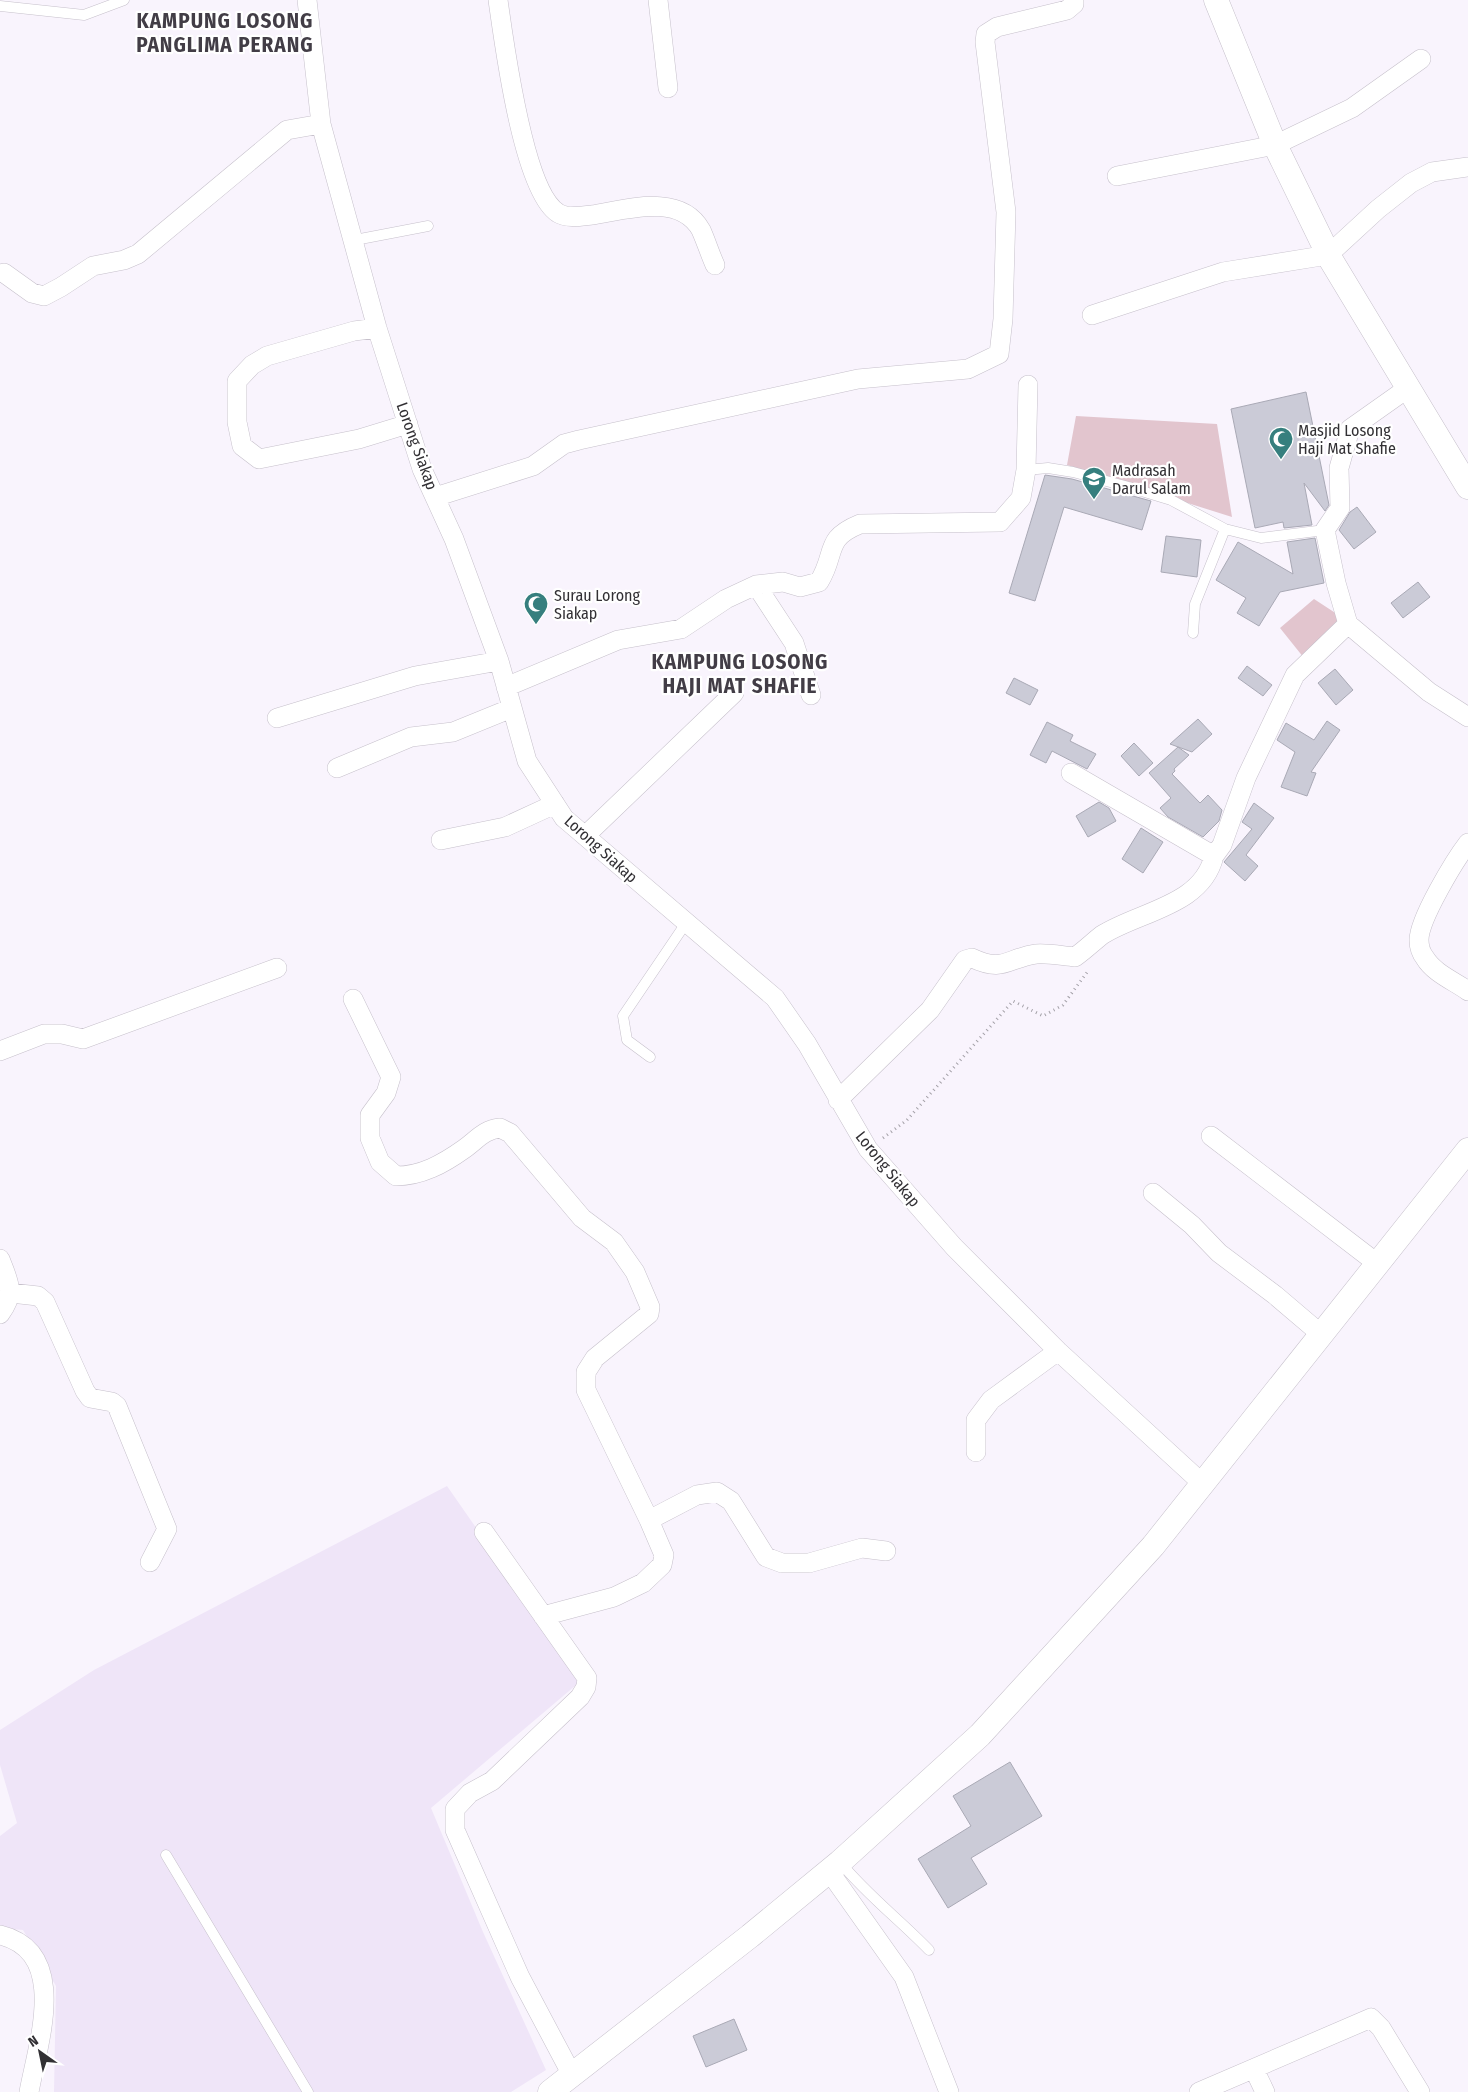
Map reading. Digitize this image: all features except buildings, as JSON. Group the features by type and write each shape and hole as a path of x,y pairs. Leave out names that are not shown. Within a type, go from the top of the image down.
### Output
{"street":[{"name":"Lorong Siakap","path":"307,0 321,124 355,240 377,328 422,469 454,539 499,661 528,761 564,818 775,998 807,1044 868,1149 954,1248 1058,1351 1202,1484"},
{"path":"498,0 524,145 545,198 559,214 577,217 660,205 685,213 700,228 715,265"},
{"path":"658,0 668,88"},
{"path":"436,497 533,466 564,444 579,440 858,379 968,369 999,354 1003,319 1006,212 985,42 986,34 997,27 1067,10 1074,4 1074,0"},
{"path":"1216,0 1275,145 1328,255 1468,487"},
{"path":"1117,176 1275,145 1352,108 1421,59"},
{"path":"4,273 32,293 44,296 93,266 124,260 138,254 287,130 321,124"},
{"path":"1092,315 1223,272 1328,255 1378,209 1411,183 1432,172 1468,167"},
{"path":"377,328 354,331 267,356 252,365 237,381 238,422 242,446 259,459 360,439 408,424"},
{"path":"506,687 618,640 681,629 726,599 756,585 783,582 800,587 819,582 827,568 832,545 842,531 860,524 1000,522 1021,498 1026,470 1028,385"},
{"path":"1408,388 1350,429 1339,468 1340,508 1325,530 1336,583 1348,624 1429,692 1468,717"},
{"path":"756,585 794,643 811,695"},
{"path":"838,1100 930,1010 965,960 972,958 988,965 1005,964 1036,954 1075,957 1102,935 1190,893 1210,871 1214,856 1222,845 1246,778 1295,675 1348,624"},
{"path":"277,718 415,676 499,661"},
{"path":"585,836 734,693"},
{"path":"337,768 411,737 453,732 512,708"},
{"path":"1071,773 1214,856"},
{"path":"441,840 505,827 555,804"},
{"path":"1468,843 1450,870 1421,927 1419,939 1420,949 1432,968 1468,990"},
{"path":"0,1051 44,1034 62,1034 83,1038 277,968"},
{"path":"354,999 391,1077 386,1093 370,1115 370,1138 380,1162 396,1176 412,1176 440,1165 465,1148 486,1130 500,1128 510,1133 582,1218 614,1242 635,1272 650,1307 648,1314 595,1358 586,1372 586,1390 649,1520 664,1555 662,1566 643,1583 614,1597 543,1616"},
{"path":"1212,1136 1378,1264"},
{"path":"550,2092 750,1936 834,1867 980,1735 1153,1546 1468,1150"},
{"path":"1153,1194 1192,1225 1219,1253 1275,1294 1322,1335"},
{"path":"0,1259 11,1293 8,1303 0,1314"},
{"path":"11,1293 38,1296 45,1302 90,1398 112,1402 117,1406 167,1529 150,1562"},
{"path":"976,1452 976,1420 990,1400 1058,1351"},
{"path":"649,1520 697,1495 717,1492 731,1501 766,1557 782,1563 809,1563 862,1548 886,1552"},
{"path":"484,1532 587,1678 586,1686 580,1697 492,1781 470,1793 455,1809 455,1830 520,1977 572,2075"},
{"path":"834,1867 904,1977 949,2092"},
{"path":"0,1935 28,1948 41,1971 46,1995 29,2092"},
{"path":"1199,2092 1371,2018 1381,2028 1420,2092"},
{"path":"1254,2069 1265,2092"}],"lane":[{"path":"0,6 84,15 124,0"},
{"path":"355,240 428,226"},
{"path":"1026,470 1048,468 1073,472 1125,486 1171,500 1226,529 1261,538 1325,530"},
{"path":"1193,634 1195,604 1226,529"},
{"path":"650,1057 627,1040 623,1016 686,923"},
{"path":"166,1856 308,2092"},
{"path":"834,1867 856,1882 890,1911 929,1950"}],"path":[{"path":"868,1149 907,1120 1012,1000 1043,1016 1063,1005 1093,964 1102,935"}],"shaded area":[{"path":"1076,416 1217,424 1232,517 1067,465"},
{"path":"1314,599 1340,616 1334,632 1304,658 1280,628"},
{"path":"447,1486 582,1680 431,1808 483,1932 546,2070 511,2092 54,2092 56,1986 23,1930 0,1928 0,1836 17,1823 0,1765 0,1730 94,1670"}],"place":[{"name":"Masjid Losong Haji Mat Shafie","path":"1281,460"},
{"name":"Madrasah Darul Salam","path":"1094,500"},
{"name":"Surau Lorong Siakap","path":"536,625"}],"district":[{"name":"KAMPUNG LOSONG PANGLIMA PERANG","path":"225,33"},
{"name":"KAMPUNG LOSONG HAJI MAT SHAFIE","path":"740,674"}]}
